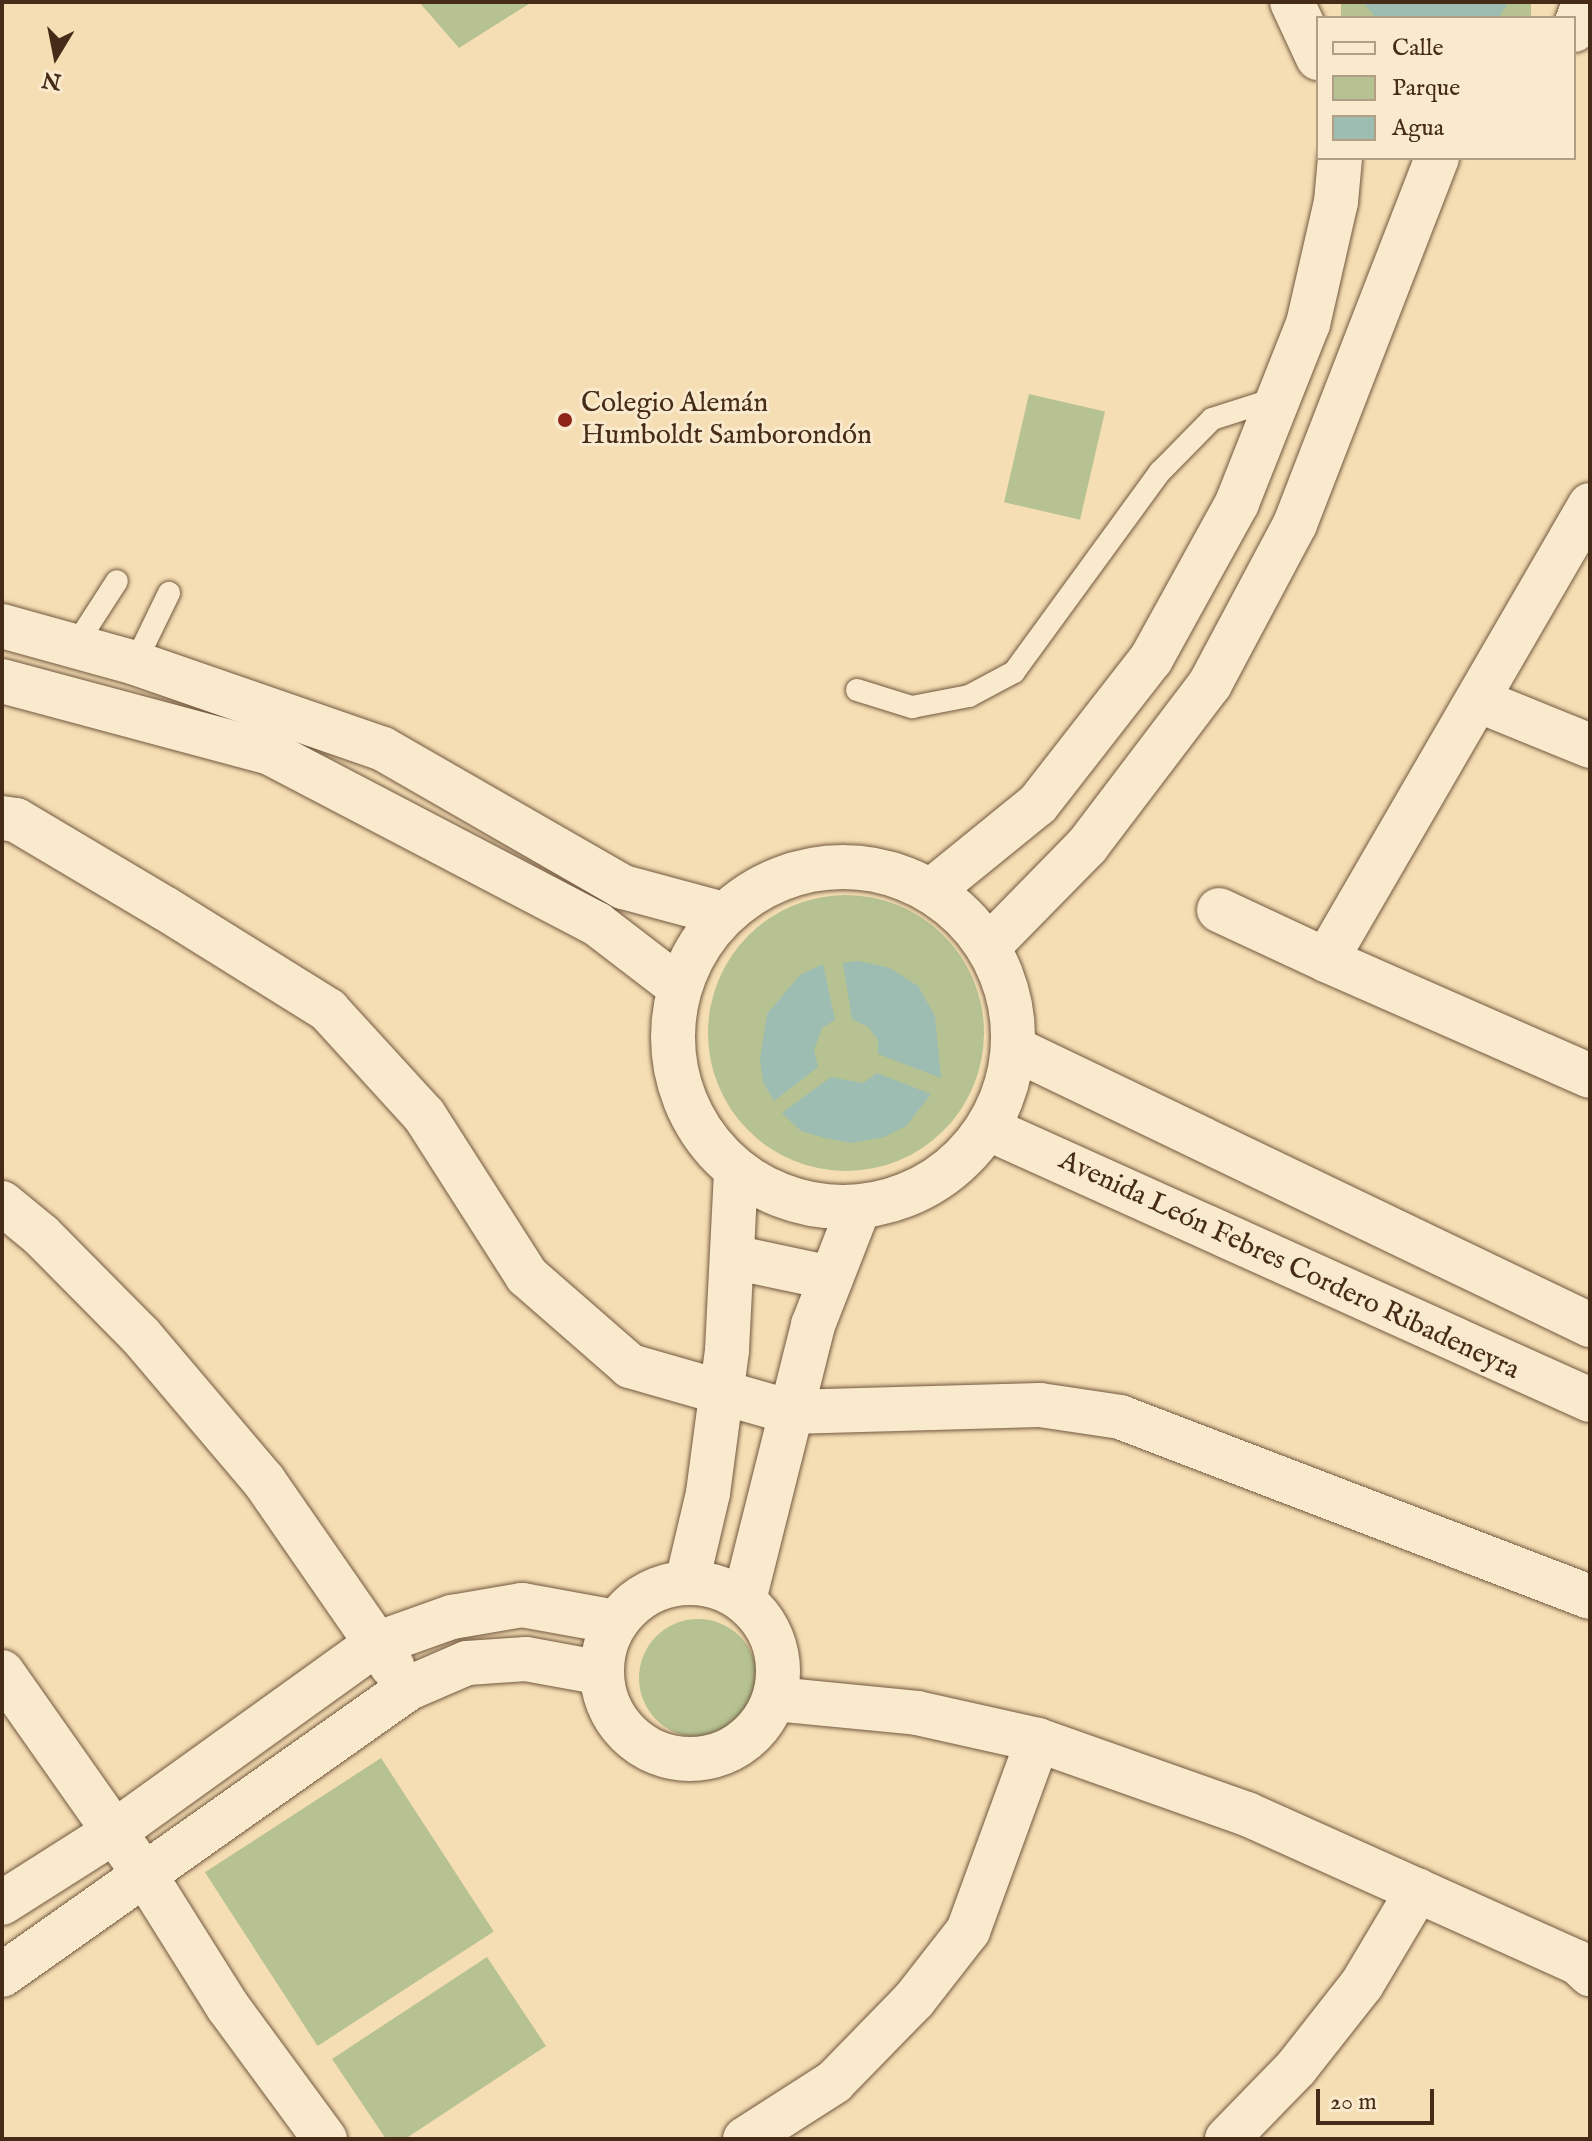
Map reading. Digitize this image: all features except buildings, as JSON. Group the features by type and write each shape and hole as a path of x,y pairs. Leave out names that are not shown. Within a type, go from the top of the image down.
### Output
{"street":[{"path":"1292,2 1316,54"},
{"path":"1576,25 1585,2"},
{"path":"932,890 1038,804 1151,659 1237,503 1308,324 1336,202 1340,160"},
{"path":"989,946 1087,846 1210,684 1295,524 1436,160"},
{"path":"1326,960 1480,701 1590,505"},
{"path":"2,626 135,663 383,749 623,887 723,914"},
{"path":"2,681 270,753 597,924 679,987"},
{"path":"1480,701 1590,746"},
{"path":"2,818 16,820 328,1010 424,1115 527,1276 630,1366 790,1412 1040,1405 1120,1417 1590,1597"},
{"path":"823,867 880,870 932,890 963,915 989,946 1010,995 1015,1049 1007,1090 989,1129 954,1167 910,1195 859,1207 815,1206 773,1193 736,1171 701,1133 679,1087 671,1037 679,987 696,948 723,914 769,882 823,867"},
{"path":"1219,910 1590,1076"},
{"path":"1015,1049 1590,1325"},
{"name":"Avenida León Febres Cordero Ribadeneyra","path":"989,1129 1590,1400"},
{"path":"687,1582 708,1493 721,1392 733,1257 736,1171"},
{"path":"2,1203 41,1235 151,1348 264,1481 409,1688"},
{"path":"744,1600 790,1412 831,1278 859,1207"},
{"path":"733,1257 831,1278"},
{"path":"687,1582 716,1586 744,1600 763,1620 775,1645 780,1672 775,1699 760,1725 737,1746 709,1757 678,1758 649,1748 625,1730 608,1704 602,1673 605,1646 616,1622 635,1601 659,1588 687,1582"},
{"path":"2,1903 114,1832 376,1644 452,1617 522,1605 616,1622"},
{"path":"2,1975 147,1878 409,1688 467,1663 526,1659 602,1673"},
{"path":"2,1672 147,1878 228,2007 325,2139"},
{"path":"775,1699 917,1713 1038,1740 1247,1814 1577,1962 1590,1974"},
{"path":"745,2139 834,2082 914,2000 968,1931 1038,1740"},
{"path":"1227,2139 1296,2068 1362,1984 1418,1890"}],"lane":[{"path":"857,690 912,707 969,696 1014,672 1160,472 1212,419 1279,397"},
{"path":"75,646 117,581"},
{"path":"135,663 169,593"}],"green space":[{"path":"419,2 532,2 459,48"},
{"path":"1341,2 1531,2 1531,16 1341,16"},
{"path":"1029,394 1105,412 1080,520 1004,502"},
{"path":"860,895 911,911 934,926 953,945 974,980 982,1006 982,1060 974,1086 961,1110 944,1131 923,1148 899,1161 860,1171 832,1171 781,1155 758,1140 739,1121 718,1086 710,1060 708,1019 724,968 739,945 758,926 793,905 819,897"},
{"path":"698,1619 721,1623 740,1636 753,1655 757,1678 753,1701 740,1720 721,1733 698,1737 675,1733 656,1720 643,1701 639,1678 643,1655 656,1636 675,1623"},
{"path":"381,1758 494,1932 318,2046 205,1872"},
{"path":"487,1957 546,2046 405,2139 386,2139 332,2059"}],"water":[{"path":"1363,2 1509,2 1499,16 1374,16"},
{"path":"858,961 890,968 918,986 935,1016 941,1078 878,1054 878,1040 868,1027 852,1019 843,963"},
{"path":"823,964 835,1020 822,1028 814,1050 818,1067 774,1101 763,1082 760,1059 767,1014 800,975"},
{"path":"877,1073 931,1094 906,1126 884,1137 851,1143 825,1138 801,1131 782,1113 831,1077 863,1083"}],"place":[{"name":"Colegio Alemán Humboldt Samborondón","path":"565,420"}]}
